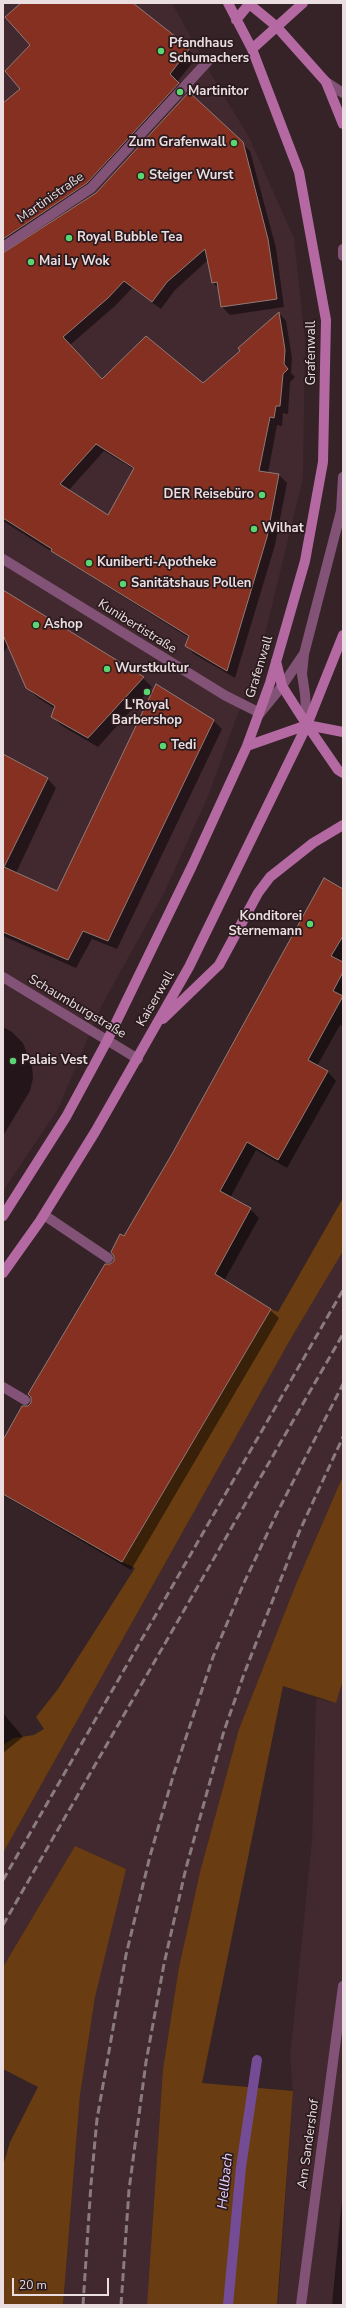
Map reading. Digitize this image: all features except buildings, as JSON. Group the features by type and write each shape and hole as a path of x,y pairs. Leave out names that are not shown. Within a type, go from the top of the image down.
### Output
{"main road":[{"name":"Grafenwall","path":"228,3 252,50 299,172 326,320 323,462 305,561 260,713"},
{"path":"236,20 249,3 276,26 326,82 343,124"},
{"path":"252,50 276,26 303,3"},
{"path":"307,725 343,635"},
{"path":"276,661 282,686 338,770 343,773"},
{"name":"Kaiserwall","path":"3,1216 66,1117 107,1041 192,866 247,746 260,713"},
{"path":"247,746 307,725 343,732"},
{"name":"Kaiserwall","path":"3,1273 44,1214 138,1059 154,1027 189,966 307,725"},
{"path":"154,1027 219,965 258,893 270,877 313,842 343,825"}],"street":[{"name":"Martinistraße","path":"3,247 90,188 209,60"},
{"path":"326,82 343,93"},
{"path":"343,249 343,256"},
{"path":"307,725 302,674 304,654 341,511 343,477"},
{"name":"Kunibertistraße","path":"3,559 204,683 260,713"},
{"path":"260,713 282,686 304,654"},
{"name":"Schaumburgstraße","path":"3,977 138,1059"},
{"path":"44,1214 108,1258"},
{"path":"3,1388 25,1400"},
{"name":"Am Sandershof","path":"301,2305 343,1986"}],"shaded area":[{"path":"3,3 172,3 220,90 248,135 294,238 305,340 303,478 257,667 235,721 209,794 164,893 102,1005 58,1109 3,1191"},
{"path":"343,1198 343,1251 290,1340 3,1853 3,1745 14,1738 34,1735 44,1729 36,1717 58,1689 135,1568 122,1562 271,1309 278,1312"},
{"path":"343,1251 343,1476 296,1584 239,1729 200,1872 179,1967 163,2069 147,2305 63,2305 80,2095 95,1997 75,1846 3,1967 3,1853 290,1340"},
{"path":"343,1476 343,1680 336,1703 283,1686 202,2083 293,2091 277,2305 147,2305 163,2069 179,1967 200,1872 239,1729 296,1584"},
{"path":"343,1680 343,2305 278,2305 293,2091 290,2057 312,1841 316,1698 336,1703"},
{"path":"75,1846 126,1869 95,1997 80,2095 63,2305 3,2305 3,2166 10,2142 38,2087 3,2069 3,1967"}],"waterway":[{"name":"Hellbach","path":"228,2305 241,2167 257,2060"}],"railway":[{"path":"3,1880 343,1290"},
{"path":"3,1925 343,1334"},
{"path":"83,2305 97,2119 126,1955 150,1856 174,1773 213,1657 243,1585 276,1515 343,1384"},
{"path":"121,2305 129,2190 146,2062 164,1964 186,1868 224,1731 244,1674 300,1530 343,1437"}],"place":[{"name":"Pfandhaus Schumachers","path":"161,51"},
{"name":"Martinitor","path":"180,92"},
{"name":"Zum Grafenwall","path":"234,143"},
{"name":"Steiger Wurst","path":"141,176"},
{"name":"Royal Bubble Tea","path":"69,238"},
{"name":"Mai Ly Wok","path":"31,262"},
{"name":"DER Reisebüro","path":"262,495"},
{"name":"Wilhat","path":"254,529"},
{"name":"Kuniberti-Apotheke","path":"89,563"},
{"name":"Sanitätshaus Pollen","path":"123,584"},
{"name":"Ashop","path":"36,625"},
{"name":"Wurstkultur","path":"107,669"},
{"name":"L'Royal Barbershop","path":"147,692"},
{"name":"Tedi","path":"163,746"},
{"name":"Konditorei Sternemann","path":"310,924"},
{"name":"Palais Vest","path":"13,1061"}]}
